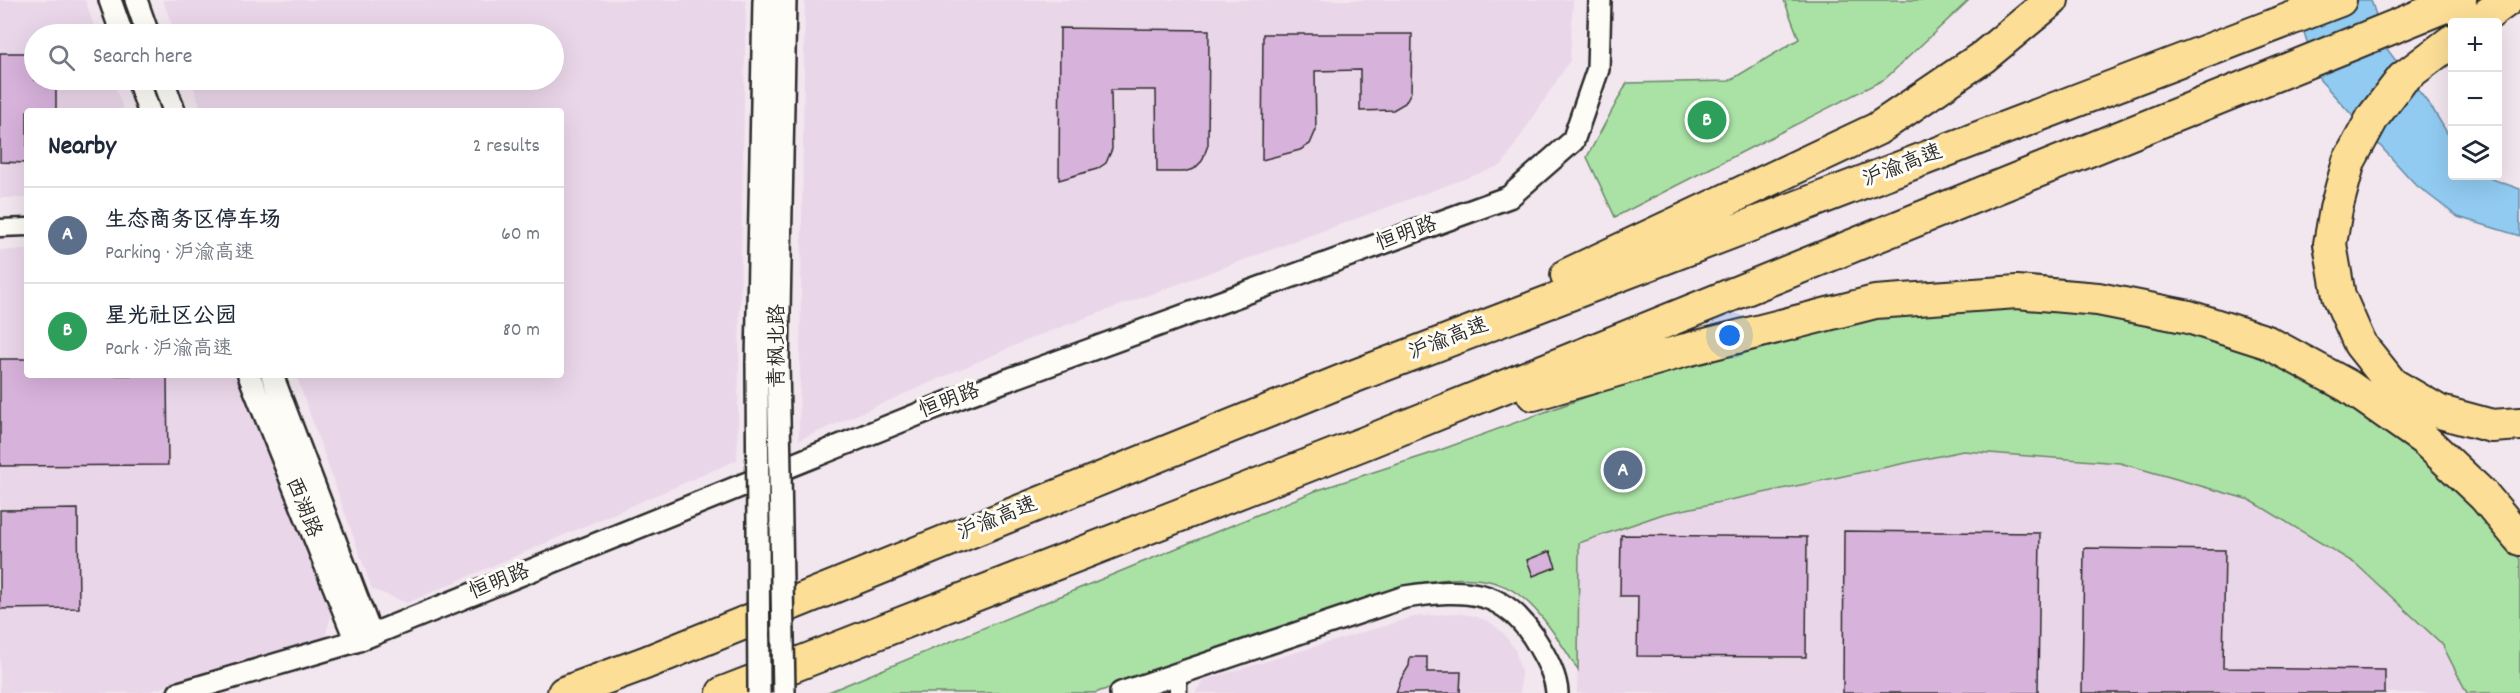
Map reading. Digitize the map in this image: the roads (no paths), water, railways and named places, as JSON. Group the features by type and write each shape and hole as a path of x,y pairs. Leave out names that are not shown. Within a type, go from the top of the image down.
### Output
{"highway":[{"path":"1347,379 1876,129 1983,57 2052,0"},
{"name":"沪渝高速","path":"564,693 1347,379 2340,0"},
{"path":"2482,18 2507,0"},
{"path":"723,693 1365,443 2452,3"},
{"path":"2448,44 2403,78 2373,117 2349,161 2336,209 2330,244 2339,296 2360,344 2392,384 2440,412 2492,426 2520,424"},
{"path":"1365,443 1686,350 1875,302 2017,292 2098,299 2178,315 2267,342 2348,386 2425,440 2485,497 2520,539"}],"street":[{"path":"110,0 118,24"},
{"path":"136,0 144,24"},
{"name":"青枫北路","path":"764,0 768,363 784,693"},
{"name":"青枫北路","path":"759,693 768,363 785,0"},
{"name":"恒明路","path":"179,693 364,638 960,397 1509,198 1573,141 1598,69 1600,0"},
{"path":"142,90 148,108"},
{"path":"167,90 173,108"},
{"path":"0,228 24,227"},
{"name":"西湖路","path":"250,378 364,638"},
{"name":"西湖路","path":"273,378 364,638"},
{"path":"1121,693 1178,683 1404,597 1437,592 1468,592 1495,600 1518,616 1547,660 1557,693"},
{"path":"1547,660 1549,693"}],"water":[{"path":"2293,0 2371,0 2387,49 2434,111 2448,134 2448,180 2495,180 2520,189 2520,236 2458,217 2416,185 2320,80"}],"place":[{"name":"星光社区公园","path":"1707,120"},
{"name":"生态商务区停车场","path":"1623,470"}]}
